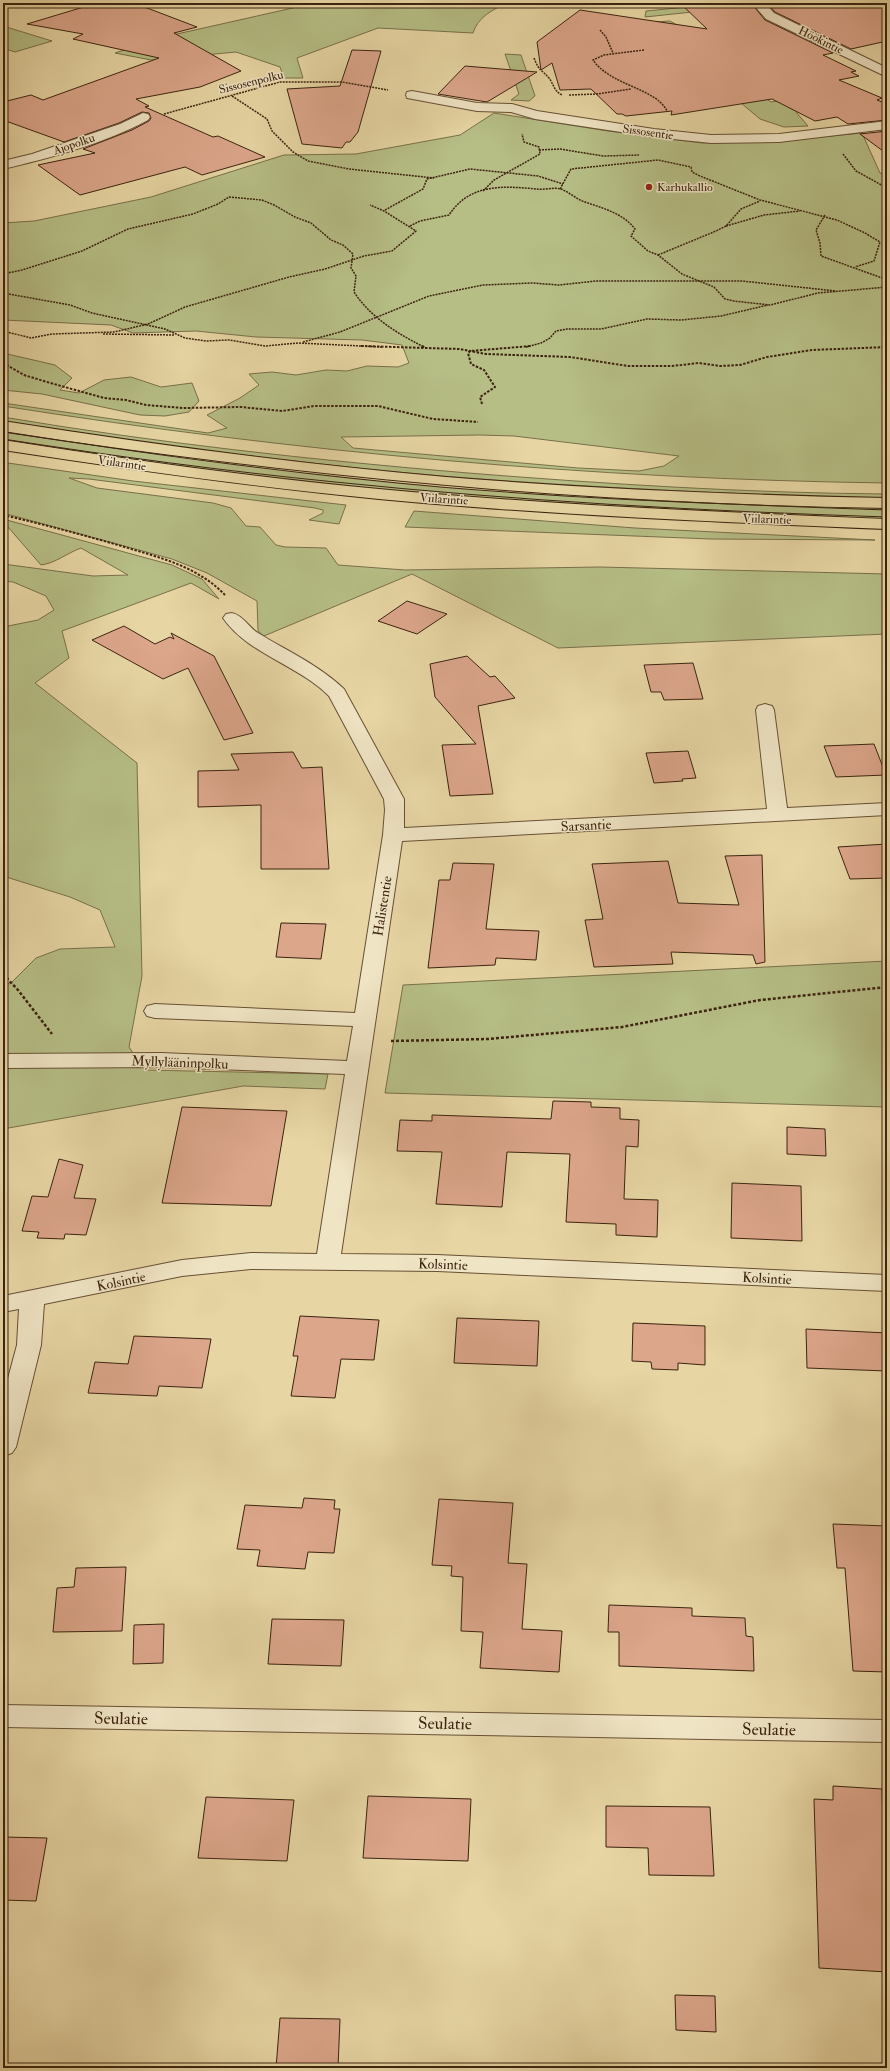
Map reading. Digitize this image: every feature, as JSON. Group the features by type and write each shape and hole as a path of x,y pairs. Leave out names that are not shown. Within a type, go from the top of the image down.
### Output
{"main road":[{"name":"Viilarintie","path":"3,426 223,457 461,482 662,496 809,502 887,503"},
{"name":"Viilarintie","path":"3,445 182,471 380,494 599,510 887,524"}],"street":[{"name":"Höökintie","path":"758,3 770,16 887,73"},
{"name":"Sissosentie","path":"412,95 477,107 512,108 535,115 681,137 753,140 887,125"},
{"name":"Ajopolku","path":"3,165 36,157 125,127 143,117"},
{"name":"Halistentie","path":"232,618 250,636 304,666 327,683 337,693 394,799 395,810 393,835 328,1261"},
{"path":"765,710 778,815"},
{"name":"Sarsantie","path":"393,835 887,809"},
{"path":"155,1011 364,1020"},
{"name":"Myllylääninpolku","path":"3,1061 161,1060 357,1068"},
{"name":"Kolsintie","path":"3,1304 32,1300 182,1268 215,1263 251,1261 444,1264 887,1283"},
{"path":"3,1447 29,1345 32,1300"},
{"name":"Seulatie","path":"3,1716 887,1731"}],"path":[{"path":"600,30 606,37 612,53"},
{"path":"644,50 612,53 593,60 601,72 632,89 653,96 662,102 667,108 667,112"},
{"path":"534,58 538,69 549,78 556,92 562,95 590,95 632,89"},
{"name":"Sissosenpolku","path":"143,117 176,112 274,83 288,81 342,82 412,95"},
{"path":"231,96 267,119 272,131 293,152 308,161 349,169 434,178"},
{"path":"523,132 521,135 524,142 539,147 540,150 560,149 603,156 639,155"},
{"path":"826,132 842,142 844,156 853,168 862,176 887,188"},
{"path":"482,191 494,180 508,174 540,154 540,150"},
{"path":"652,157 658,160 691,167 692,172 700,176 756,196 760,200 825,215 846,222 865,232 880,242 874,261 855,266"},
{"path":"560,190 572,168 658,160"},
{"path":"384,211 423,189 427,179 455,171 470,169 538,176 563,184"},
{"path":"410,226 420,221 449,215 454,205 462,198 491,188 524,187 560,190 574,199 594,204 621,216 632,224 634,229 631,236 648,250 658,255 682,274 714,287 725,299 770,305"},
{"path":"3,274 28,269 71,255 99,243 105,238 128,229 189,216 222,203 229,197 262,200 311,223 326,234 331,240 343,245 353,254 352,268 356,276 354,292 360,302 399,335 429,349"},
{"path":"726,226 736,213 751,203 760,200"},
{"path":"95,334 148,324 185,307 289,277 325,269 364,256 392,252 416,231 384,211 370,205"},
{"path":"658,255 680,245 709,235 726,226 764,215 803,211"},
{"path":"470,350 540,344 553,336 556,331 567,328 601,329 647,319 681,320 721,316 800,300 818,293 887,286 885,279 869,274 855,266 821,256 820,244 816,230 825,215"},
{"path":"3,331 31,338 52,334 126,336 175,335 206,341 229,340 265,346 320,339 356,327 377,316 446,291 469,287 545,283 572,284 596,281 742,281 836,291"},
{"path":"3,293 70,305 92,313 148,324 175,335"},
{"path":"298,343 470,350 518,356 570,357 628,366 672,366 699,363 720,366 740,365 767,357 812,350 887,347"},
{"path":"470,350 468,353 468,360 472,365 483,369 495,387 480,397 482,404"},
{"path":"3,363 24,375 47,382 63,385 104,398 126,400 146,405 183,408 241,407 282,411 314,406 378,406 433,420 478,422"},
{"path":"3,515 67,530 163,559 190,569 217,584 225,595 232,618"},
{"path":"3,974 18,990 43,1025 81,1061"},
{"path":"361,1042 488,1038 600,1029 684,1016 760,1000 835,990 887,987"}],"green space":[{"path":"315,3 507,3 491,11 482,18 475,27 473,33 378,28 297,58 303,78 284,78 280,67 236,52 151,60 115,53 168,36"},
{"path":"728,3 749,6 645,17 646,11"},
{"path":"670,21 687,31 730,74 771,102 813,96 796,112 808,126 784,127 760,119 722,87 639,23"},
{"path":"3,26 52,41 15,52 3,48"},
{"path":"505,54 521,55 535,96 529,101 511,100 519,94"},
{"path":"494,113 608,131 702,143 768,142 862,133 880,173 887,176 887,483 665,476 444,460 333,450 223,437 3,406 3,403 208,433 227,428 207,415 240,398 259,385 249,374 272,372 296,375 326,370 347,371 367,366 398,367 409,363 402,345 362,340 256,337 196,331 133,333 111,325 3,320 3,223 34,221 151,197 284,155 356,154 460,135","holes":["479,435 514,436 679,456 664,466 639,471 578,468 353,448 341,437"]},
{"path":"3,353 55,365 72,378 60,390 79,393 104,380 131,377 161,387 192,383 199,401 189,412 165,416 140,415 42,394 3,390"},
{"path":"3,417 177,443 410,468 677,487 782,492 887,494 887,499 553,484 386,471 277,459 3,423"},
{"path":"3,431 329,473 887,507 887,522 589,507 359,488 206,470 3,443"},
{"path":"8,463 133,481 346,505 339,524 309,520 323,513 323,510 315,508 89,479 69,478 97,488 213,503 231,508 246,526 260,527 276,545 285,547 326,548 338,565 405,570 600,567 887,574 887,634 558,648 412,574 264,636 258,631 257,601 207,573 172,559 3,513 3,468"},
{"path":"414,511 635,528 875,540 711,539 405,527"},
{"path":"3,519 172,565 202,579 219,599 191,583 62,631 69,658 35,683 137,763 142,976 129,1047 145,1070 328,1074 325,1089 243,1086 3,1129 3,982 10,984 36,958 60,949 115,947 100,910 70,897 3,876 3,627 38,620 54,610 46,596 13,582 3,581 3,564 93,576 128,575 81,548 52,562 41,565 8,527 3,526"},
{"path":"887,961 887,1107 385,1093 403,985"}],"building":[{"path":"97,3 134,3 197,27 174,33 241,71 200,87 136,99 149,106 145,107 213,137 218,136 265,157 202,175 185,167 80,195 38,165 95,153 83,149 132,130 149,121 151,118 149,113 142,112 119,123 64,142 3,120 3,102 31,95 43,100 159,58 73,39 83,34 27,24"},
{"path":"680,3 751,3 765,20 833,53 823,55 856,71 851,72 859,76 839,80 882,98 877,100 887,104 887,120 848,124 837,117 815,121 772,99 671,115 672,111 626,116 617,114 591,89 560,90 552,63 541,70 537,42 580,10 707,29"},
{"path":"767,3 887,3 887,41 851,49 775,12"},
{"path":"352,50 381,51 358,132 350,142 346,142 342,148 302,144 287,89 340,86"},
{"path":"465,66 537,72 487,102 438,94"},
{"path":"887,131 887,154 860,134"},
{"path":"407,601 447,614 417,634 378,621"},
{"path":"124,626 155,644 170,637 174,639 171,633 214,656 253,733 224,740 188,668 163,679 92,640"},
{"path":"467,656 490,677 495,676 515,698 478,706 493,794 450,796 442,745 476,744 435,697 430,664"},
{"path":"693,663 703,699 664,700 661,692 651,692 644,665"},
{"path":"874,744 886,775 836,777 824,746"},
{"path":"688,751 696,778 682,779 683,781 654,783 646,753"},
{"path":"293,752 302,768 322,767 329,869 261,869 261,805 198,807 198,771 239,770 231,754"},
{"path":"887,844 887,878 850,879 838,847"},
{"path":"762,855 765,962 756,964 753,955 671,952 673,964 594,967 585,920 603,919 592,864 668,861 678,903 739,905 725,856"},
{"path":"453,863 494,864 486,929 539,931 536,960 496,958 495,965 428,968 439,880 450,880"},
{"path":"281,923 326,924 321,959 276,957"},
{"path":"553,1101 591,1102 591,1107 620,1108 620,1119 639,1120 638,1147 626,1146 624,1199 658,1200 657,1237 616,1235 616,1224 566,1222 570,1154 507,1152 502,1207 436,1204 442,1152 397,1151 400,1120 432,1121 432,1115 551,1119"},
{"path":"182,1107 287,1111 271,1206 162,1203"},
{"path":"787,1127 825,1129 826,1156 787,1154"},
{"path":"59,1159 83,1165 74,1198 96,1199 86,1235 65,1234 64,1239 37,1238 39,1232 22,1231 32,1196 48,1197"},
{"path":"732,1183 801,1186 802,1241 731,1238"},
{"path":"300,1316 379,1320 374,1360 341,1359 335,1398 291,1396 298,1356 293,1356"},
{"path":"457,1318 539,1321 537,1366 454,1363"},
{"path":"633,1323 705,1326 705,1365 678,1363 678,1370 652,1369 651,1362 632,1361"},
{"path":"806,1329 887,1333 887,1371 807,1368"},
{"path":"134,1336 211,1339 202,1388 159,1386 157,1396 88,1393 95,1362 128,1364"},
{"path":"304,1498 335,1500 334,1509 340,1509 334,1553 308,1552 305,1569 257,1566 260,1550 237,1549 245,1505 302,1508"},
{"path":"439,1499 513,1503 508,1563 527,1564 522,1629 562,1631 559,1672 480,1668 483,1632 461,1631 463,1577 451,1576 452,1566 432,1565"},
{"path":"833,1524 887,1526 887,1672 853,1671 845,1568 837,1568"},
{"path":"126,1567 122,1631 53,1632 57,1588 74,1587 76,1568"},
{"path":"609,1605 692,1608 692,1616 745,1618 746,1636 753,1637 754,1671 619,1666 619,1632 608,1632"},
{"path":"272,1619 344,1620 341,1666 268,1664"},
{"path":"164,1624 163,1663 133,1664 134,1625"},
{"path":"833,1786 882,1789 883,1825 887,1825 887,1972 819,1968 814,1799 833,1800"},
{"path":"368,1796 471,1799 468,1861 363,1858"},
{"path":"206,1797 294,1800 287,1861 198,1858"},
{"path":"606,1806 710,1807 714,1876 649,1875 648,1848 606,1847"},
{"path":"3,1837 47,1838 36,1901 3,1900"},
{"path":"675,1995 715,1996 716,2032 676,2030"},
{"path":"280,2018 340,2019 338,2068 276,2068"}],"tram line":[{"path":"3,432 222,462 497,490 664,501 887,510"},
{"path":"3,439 210,468 404,489 542,500 749,512 887,517"}],"place":[{"name":"Karhukallio","path":"649,187"}]}
